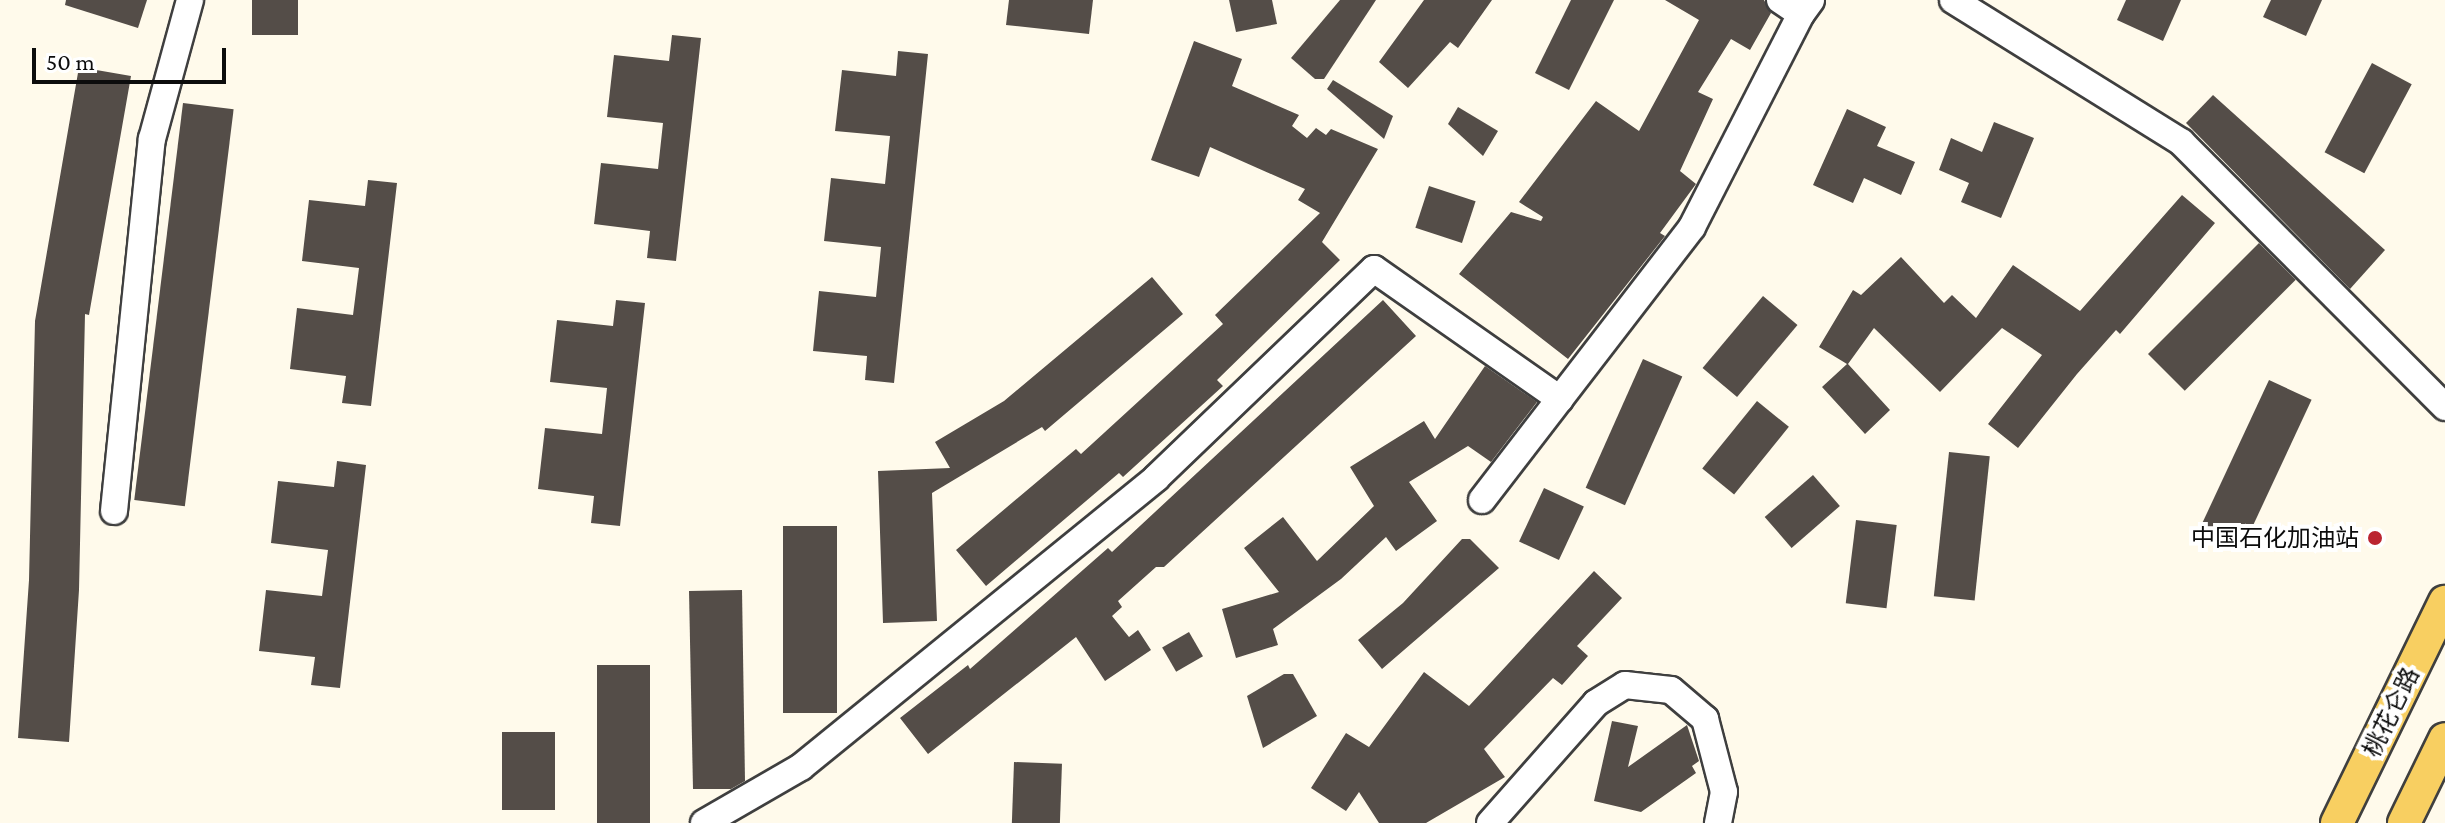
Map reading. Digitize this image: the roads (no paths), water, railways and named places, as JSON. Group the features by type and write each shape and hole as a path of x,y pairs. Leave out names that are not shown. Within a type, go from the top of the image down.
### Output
{"main road":[{"name":"桃花仑路","path":"2337,823 2445,602"},
{"path":"2404,823 2445,739"}],"street":[{"path":"114,511 152,139 190,0"},
{"path":"1953,0 2181,142 2445,407"},
{"path":"1482,500 1692,227 1797,5"},
{"path":"704,823 801,767 1156,478 1374,269 1560,399"},
{"path":"1488,821 1525,788 1596,703 1625,685 1671,690 1705,719 1724,792 1718,823"}],"place":[{"name":"中国石化加油站","path":"2375,538"}]}
